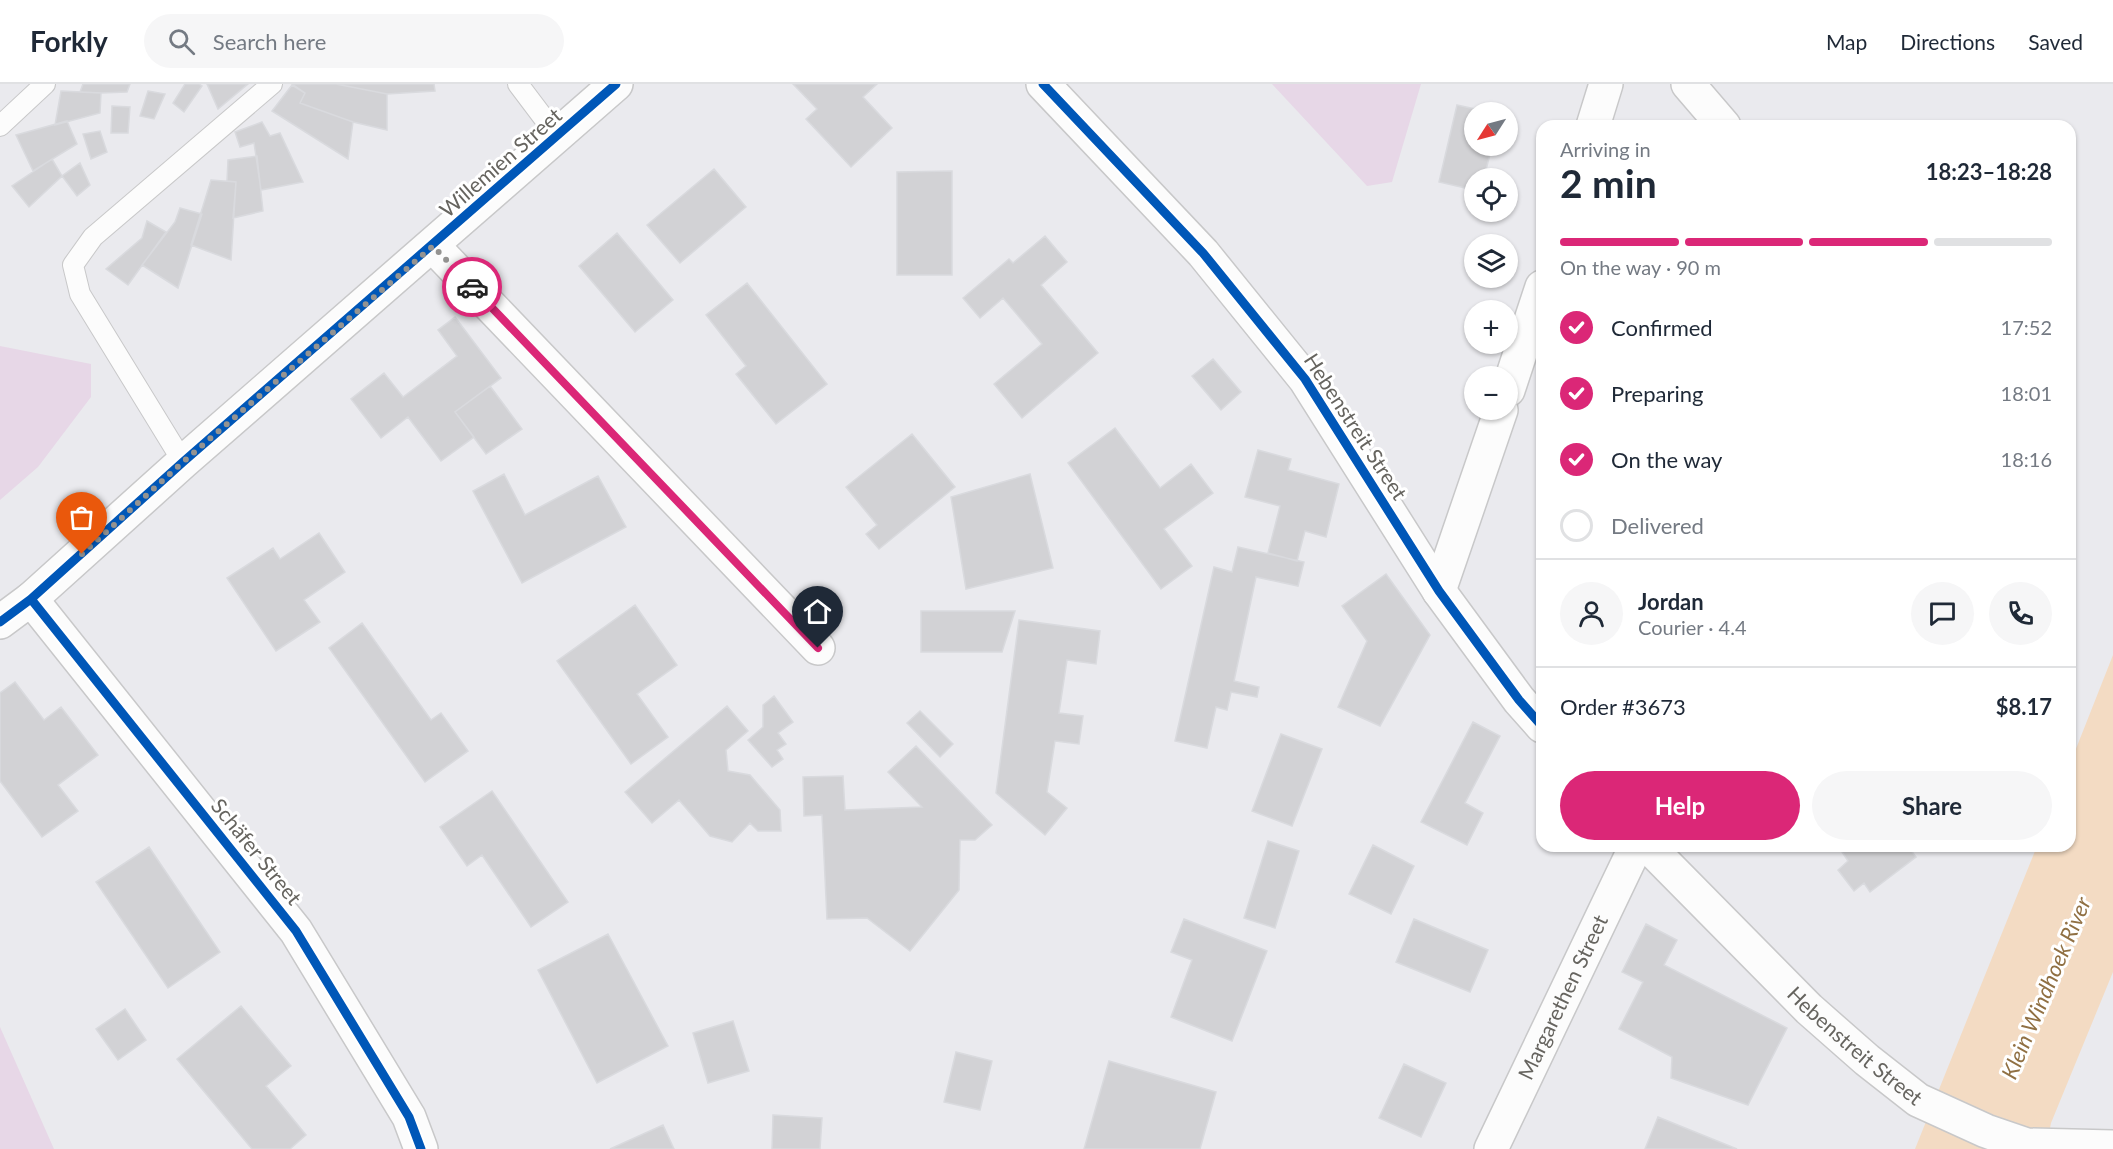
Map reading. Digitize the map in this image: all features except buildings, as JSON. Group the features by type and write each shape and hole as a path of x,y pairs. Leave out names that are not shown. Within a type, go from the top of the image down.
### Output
{"street":[{"name":"Willemien Street","path":"0,622 31,599 183,462 616,84"},
{"name":"Hebenstreit Street","path":"1043,84 1203,252 1305,380 1439,591 1519,700 1536,719"},
{"path":"1595,120 1606,84"},
{"path":"1688,84 1719,120"},
{"path":"433,246 818,648"},
{"path":"1517,366 1536,312"},
{"path":"1439,591 1498,420"},
{"name":"Schäfer Street","path":"31,599 296,932 409,1117 421,1149"},
{"name":"Margarethen Street","path":"1491,1149 1633,852"},
{"name":"Hebenstreit Street","path":"1654,852 1809,1009 1867,1060 1918,1100 1986,1131 2027,1145 2113,1147"}],"lane":[{"path":"0,126 45,84"},
{"path":"183,462 80,294 73,265 93,237 272,84"},
{"path":"518,84 558,137"}],"shaded area":[{"path":"1272,84 1421,84 1392,182 1367,186"},
{"path":"0,346 91,364 91,397 38,467 0,500"},
{"path":"0,1027 54,1149 0,1149"}],"water":[{"name":"Klein Windhoek River","path":"2113,655 2113,972 2051,1123 2046,1149 1915,1149 2035,852 2076,852 2076,749"}],"cycle path":[{"path":"0,622 31,599 183,462 616,84"},
{"path":"1043,84 1203,253 1305,379 1439,591 1519,700 1536,719"},
{"path":"31,599 296,931 409,1117 421,1149"}],"way so far":[{"path":"82,554 183,462 433,246 472,287"}],"route":[{"path":"472,287 818,648"}]}
